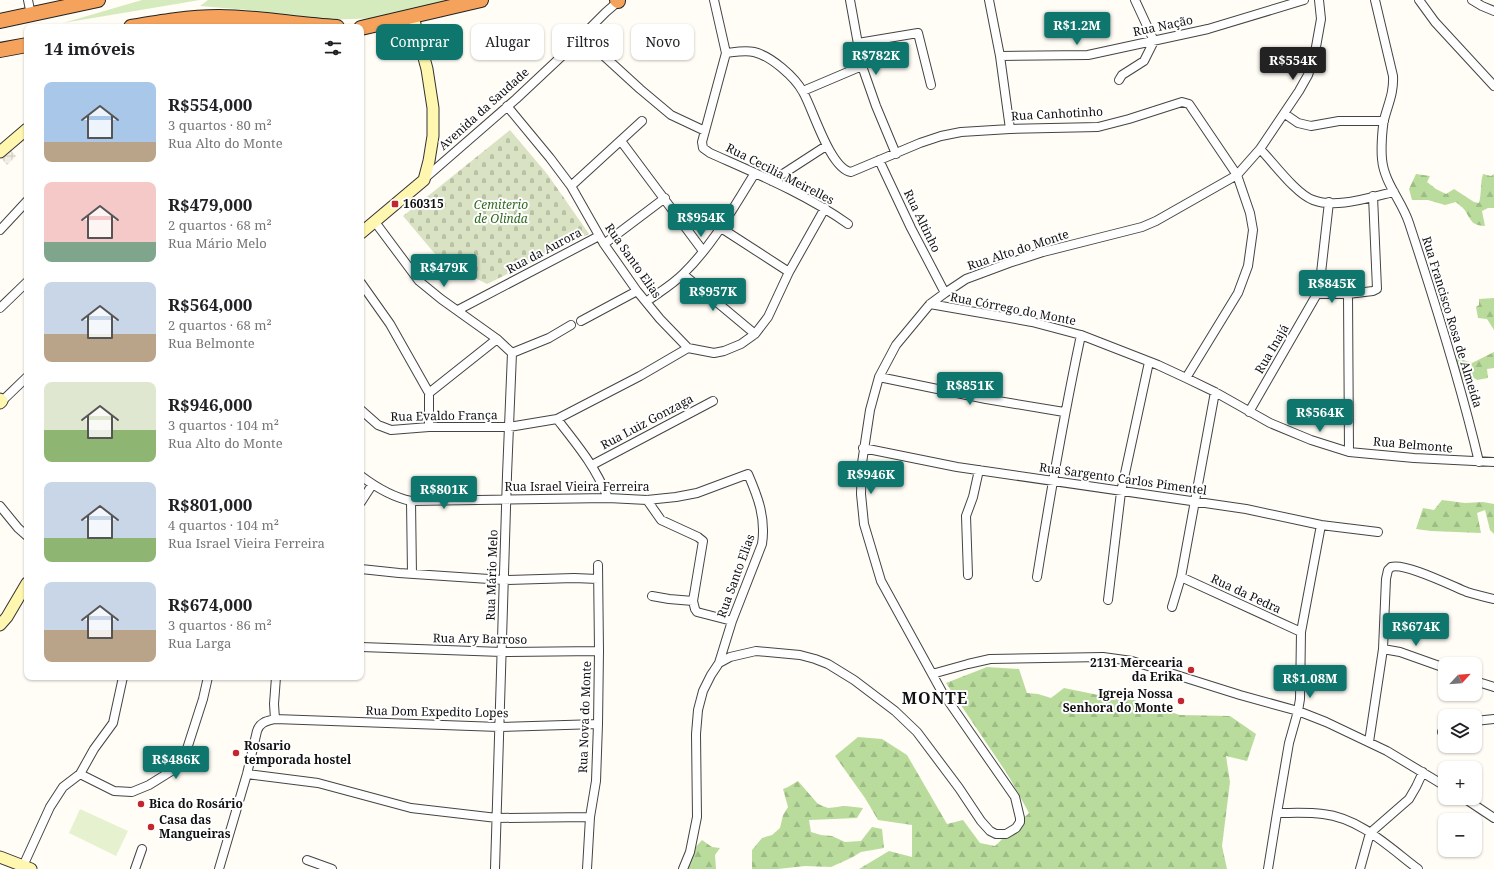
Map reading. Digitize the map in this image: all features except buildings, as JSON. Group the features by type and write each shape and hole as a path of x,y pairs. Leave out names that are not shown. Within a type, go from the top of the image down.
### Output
{"highway":[{"path":"0,22 94,0"},
{"path":"364,27 481,0"},
{"path":"158,24 218,17 258,19 295,24"},
{"path":"0,50 24,46"}],"street":[{"path":"28,0 31,15"},
{"name":"Avenida da Saudade","path":"594,24 618,0"},
{"path":"608,60 671,115 705,131 726,53 714,0"},
{"path":"850,0 862,66 876,106 896,154"},
{"path":"988,0 1000,56 1010,129"},
{"path":"1119,80 1122,75 1144,61 1154,41 1135,0"},
{"name":"Rua Nação","path":"1000,56 1080,56 1208,29 1304,0"},
{"name":"Rua Alto do Monte","path":"719,663 730,657 756,651 800,655 828,664 854,680 895,711 917,732 959,788 981,821 990,831 1001,834 1012,832 1016,828 1020,822 1015,797 973,739 942,692 881,581 864,524 861,494 864,448 870,410 879,377 896,345 930,304 966,279 1043,252 1142,227 1156,221 1237,175 1260,149 1285,114 1308,76 1314,58 1320,19 1319,0"},
{"name":"Rua Francisco Rosa de Almeida","path":"1375,0 1393,76 1394,88 1384,121 1382,158 1384,169 1408,221 1457,379 1479,462"},
{"path":"1419,0 1434,22 1494,86"},
{"path":"1472,0 1482,6 1494,10"},
{"path":"413,17 427,69 433,108 433,136 424,180"},
{"path":"858,43 918,33 920,36 931,85"},
{"name":"Rua Canhotinho","path":"726,53 743,51 754,52 764,56 793,79 803,91 826,146 833,158 847,172 851,172 920,143 941,136 961,132 1010,129 1098,127 1186,102 1192,108 1212,140 1237,175 1252,221 1252,237 1248,266 1238,293 1186,378"},
{"name":"Avenida da Saudade","path":"364,231 376,222 508,106 557,60"},
{"path":"803,91 862,66"},
{"name":"Rua Santo Elias","path":"508,106 571,186 604,244 637,291 660,319 688,348"},
{"path":"1285,114 1298,123 1311,126 1339,122 1384,121"},
{"path":"571,186 642,121"},
{"name":"Rua Cecilia Meirelles","path":"705,131 702,146 710,153 772,181 825,208 848,224"},
{"path":"0,152 24,132"},
{"path":"621,141 704,251"},
{"path":"772,181 826,146"},
{"path":"1260,149 1290,181 1311,200 1350,202 1394,192"},
{"name":"Rua Altinho","path":"879,160 911,228 945,293"},
{"path":"646,302 683,274 704,251 721,228 754,173"},
{"path":"1317,294 1348,294 1373,291 1377,289 1373,196"},
{"path":"604,244 665,198"},
{"name":"Rua Inajá","path":"1249,412 1317,294 1320,282 1329,202"},
{"path":"0,230 24,204"},
{"path":"688,348 714,353 724,351 741,344 755,334 768,317 789,272 825,208"},
{"path":"376,222 419,281 441,299 497,339 512,353 548,338 571,325"},
{"path":"721,228 789,272"},
{"name":"Rua da Aurora","path":"458,310 599,236"},
{"path":"683,274 755,334"},
{"path":"0,308 24,285"},
{"path":"364,287 390,324 429,392 430,427"},
{"path":"581,320 637,291"},
{"path":"1348,294 1349,452"},
{"name":"Rua Córrego do Monte","path":"930,304 1032,322 1081,335 1158,365"},
{"path":"1037,577 1064,412 1081,335"},
{"path":"429,392 497,339"},
{"name":"Rua Evaldo França","path":"364,413 378,426 391,430 430,427 509,427 557,419 640,376 688,348"},
{"name":"Rua Mário Melo","path":"495,869 512,353"},
{"path":"1108,600 1121,492 1150,362"},
{"name":"Rua Belmonte","path":"1158,365 1215,392 1270,423 1311,440 1349,452 1414,458 1494,462"},
{"path":"879,377 986,399 1064,412"},
{"path":"1,401 24,380"},
{"path":"1172,606 1181,577 1215,392"},
{"name":"Rua Luiz Gonzaga","path":"592,465 713,401"},
{"path":"557,419 592,465 608,498"},
{"name":"Rua Sargento Carlos Pimentel","path":"864,448 979,470 1121,492 1195,501 1246,509 1322,524 1378,532"},
{"path":"968,575 966,516 973,497 979,470"},
{"name":"Rua Santo Elias","path":"683,869 690,852 697,817 696,734 698,710 703,691 719,663 732,621 762,544 764,533 764,521 759,499 748,474"},
{"name":"Rua Israel Vieira Ferreira","path":"364,478 372,485 399,498 411,501 608,498 647,500 697,493 748,474"},
{"path":"364,497 372,485"},
{"path":"647,500 661,520 698,537 703,541 693,601 697,612 732,621"},
{"path":"411,501 412,574"},
{"path":"0,506 24,533"},
{"path":"1268,869 1289,743 1298,711 1302,688 1301,632 1322,524"},
{"name":"Rua Nova do Monte","path":"587,869 590,817 596,781 599,651 598,565"},
{"path":"1369,742 1383,649 1386,579 1388,570 1391,567 1399,566 1468,592 1494,599"},
{"path":"364,569 504,580 574,578 598,579"},
{"name":"Rua da Pedra","path":"1181,577 1301,632"},
{"path":"0,625 7,617 24,588"},
{"path":"652,596 693,601"},
{"name":"Rua Ary Barroso","path":"364,647 502,652 599,651"},
{"path":"1383,649 1393,650 1438,666"},
{"path":"932,674 990,659 1103,657 1132,661 1298,711 1326,722 1369,742 1438,782"},
{"path":"0,857 27,867 50,807 63,787 80,774 94,749 113,723 122,680"},
{"path":"80,774 114,791 132,792 150,785 173,770 186,755 207,680"},
{"path":"219,869 247,774 259,726 264,722 275,719 274,704 276,680"},
{"path":"1482,683 1494,687"},
{"name":"Rua Dom Expedito Lopes","path":"275,719 499,726 598,724"},
{"path":"1482,720 1494,719"},
{"path":"1360,869 1370,833 1409,799 1423,772"},
{"path":"247,774 318,783 410,808 497,818 590,817"},
{"path":"1474,805 1494,818"},
{"path":"1277,813 1323,814 1355,824 1370,833 1418,869"},
{"path":"135,869 142,849"},
{"path":"306,860 332,869"}],"green space":[{"path":"142,0 200,0 63,23"},
{"path":"208,0 455,0 382,18 321,20 259,11 200,6"},
{"name":"Cemiterio de Olinda","path":"510,130 548,175 589,234 487,284 441,261 403,216"},
{"path":"1416,174 1430,176 1427,182 1446,194 1454,189 1474,202 1479,203 1483,174 1491,176 1494,174 1494,208 1488,208 1482,211 1485,226 1477,225 1473,222 1464,209 1456,202 1445,205 1428,200 1412,200 1409,189"},
{"path":"1494,298 1494,330 1487,319 1478,318 1476,307 1479,305 1479,299"},
{"path":"1494,352 1494,368 1487,369 1488,378 1477,380 1471,376 1463,380 1459,374 1455,357 1472,363"},
{"path":"1442,500 1465,503 1483,502 1494,504 1494,534 1490,530 1485,510 1477,513 1481,533 1416,529 1423,508 1434,510"},
{"path":"987,667 1019,669 1027,693 1038,694 1051,698 1064,688 1103,696 1134,700 1180,715 1230,716 1256,734 1247,761 1226,756 1230,782 1222,846 1227,869 859,869 889,851 912,857 912,825 878,820 865,798 835,756 858,737 882,739 907,755 947,824 963,820 980,843 995,846 1029,813 1008,775 946,683"},
{"path":"798,781 818,804 828,808 846,806 863,808 857,818 809,820 811,832 832,836 845,842 861,841 872,827 882,829 884,848 861,852 831,867 805,866 778,869 752,869 752,850 762,838 772,835 780,828 783,815 788,807 783,789"},
{"path":"80,809 128,831 116,856 69,833"},
{"path":"702,840 712,847 720,848 715,855 716,869 685,869 693,850"}],"shaded area":[{"path":"7,146 16,156 7,165 0,157"}],"place":[{"name":"160315","path":"395,204"},
{"name":"2131 Mercearia da Erika","path":"1191,670"},
{"name":"Igreja Nossa Senhora do Monte","path":"1181,701"},
{"name":"Rosario temporada hostel","path":"236,753"},
{"name":"Bica do Rosário","path":"141,804"},
{"name":"Casa das Mangueiras","path":"151,827"}],"district":[{"name":"MONTE","path":"935,698"}]}
